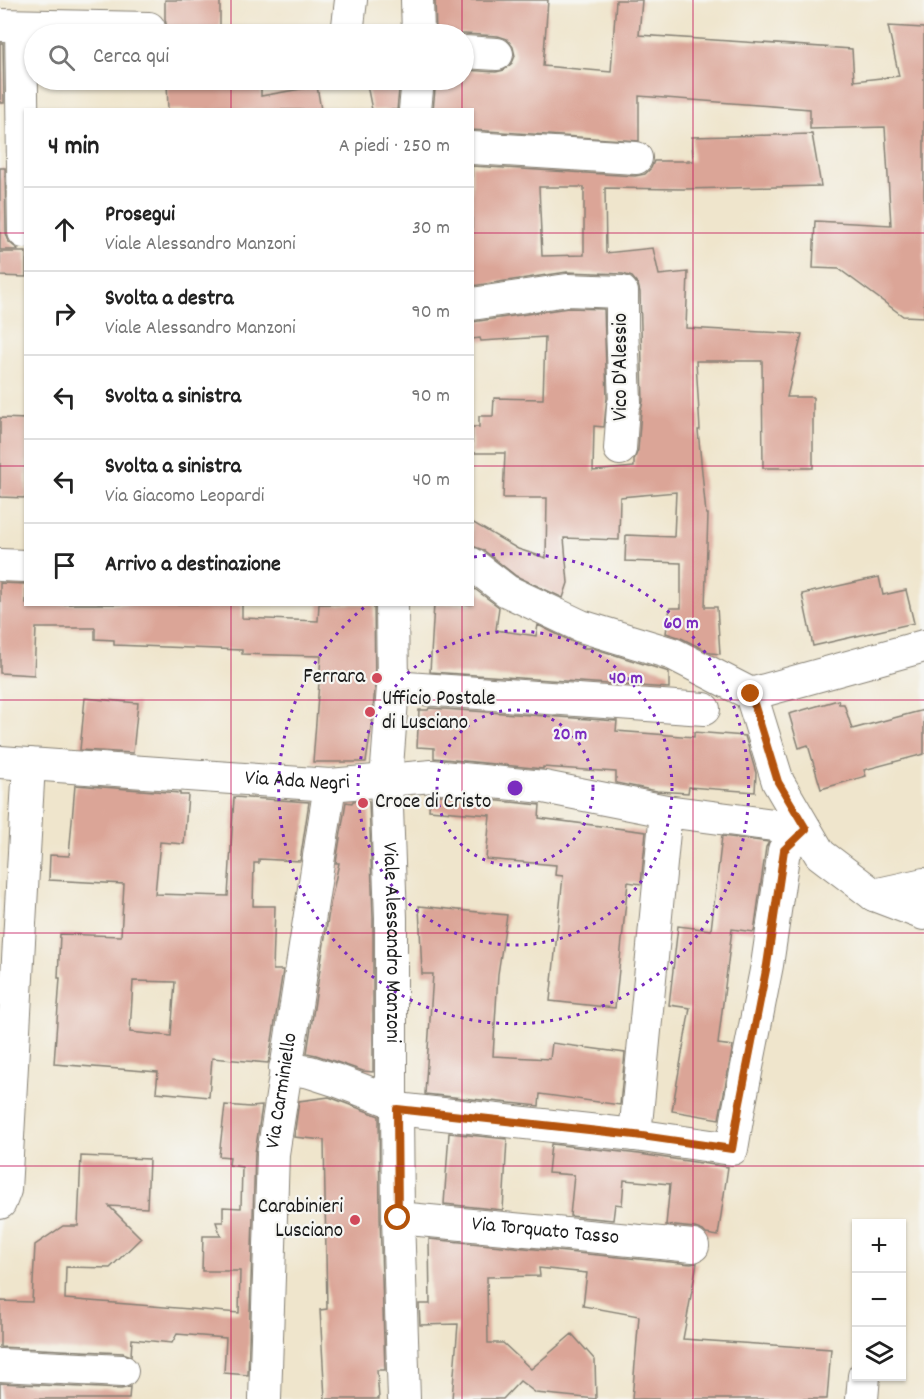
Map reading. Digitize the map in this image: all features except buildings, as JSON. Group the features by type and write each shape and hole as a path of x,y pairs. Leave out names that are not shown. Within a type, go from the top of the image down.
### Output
{"street":[{"path":"348,24 351,0"},
{"path":"417,0 418,24"},
{"path":"11,26 16,231"},
{"path":"474,53 497,54"},
{"path":"415,108 416,90"},
{"path":"474,148 636,158"},
{"name":"Vico D'Alessio","path":"474,304 567,290 622,292 625,402 620,449"},
{"path":"0,565 24,566"},
{"path":"474,566 507,591 581,626 673,654 751,694 924,646"},
{"name":"Viale Alessandro Manzoni","path":"392,606 393,687 386,780 404,1399"},
{"path":"393,687 704,709"},
{"path":"751,694 778,782 820,854 874,895 924,914"},
{"path":"0,1203 5,1190 15,763"},
{"name":"Via Ada Negri","path":"15,763 330,784 432,776 544,787 666,811 806,829"},
{"name":"Via Carminiello","path":"265,1399 273,1154 330,784"},
{"path":"635,1135 666,811"},
{"path":"285,1068 319,1075 394,1105 732,1149 767,965 784,850 806,829"},
{"path":"874,895 924,884"},
{"name":"Via Torquato Tasso","path":"398,1218 693,1246"},
{"path":"0,1365 122,1371"},
{"path":"862,1399 864,1381"}],"place":[{"name":"Ferrara","path":"377,678"},
{"name":"Ufficio Postale di Lusciano","path":"370,712"},
{"name":"Croce di Cristo","path":"363,803"},
{"name":"Carabinieri Lusciano","path":"355,1220"}],"route":[{"path":"398,1218 397,1109 635,1135 732,1149 767,965 784,850 806,829 778,782 751,694"}]}
